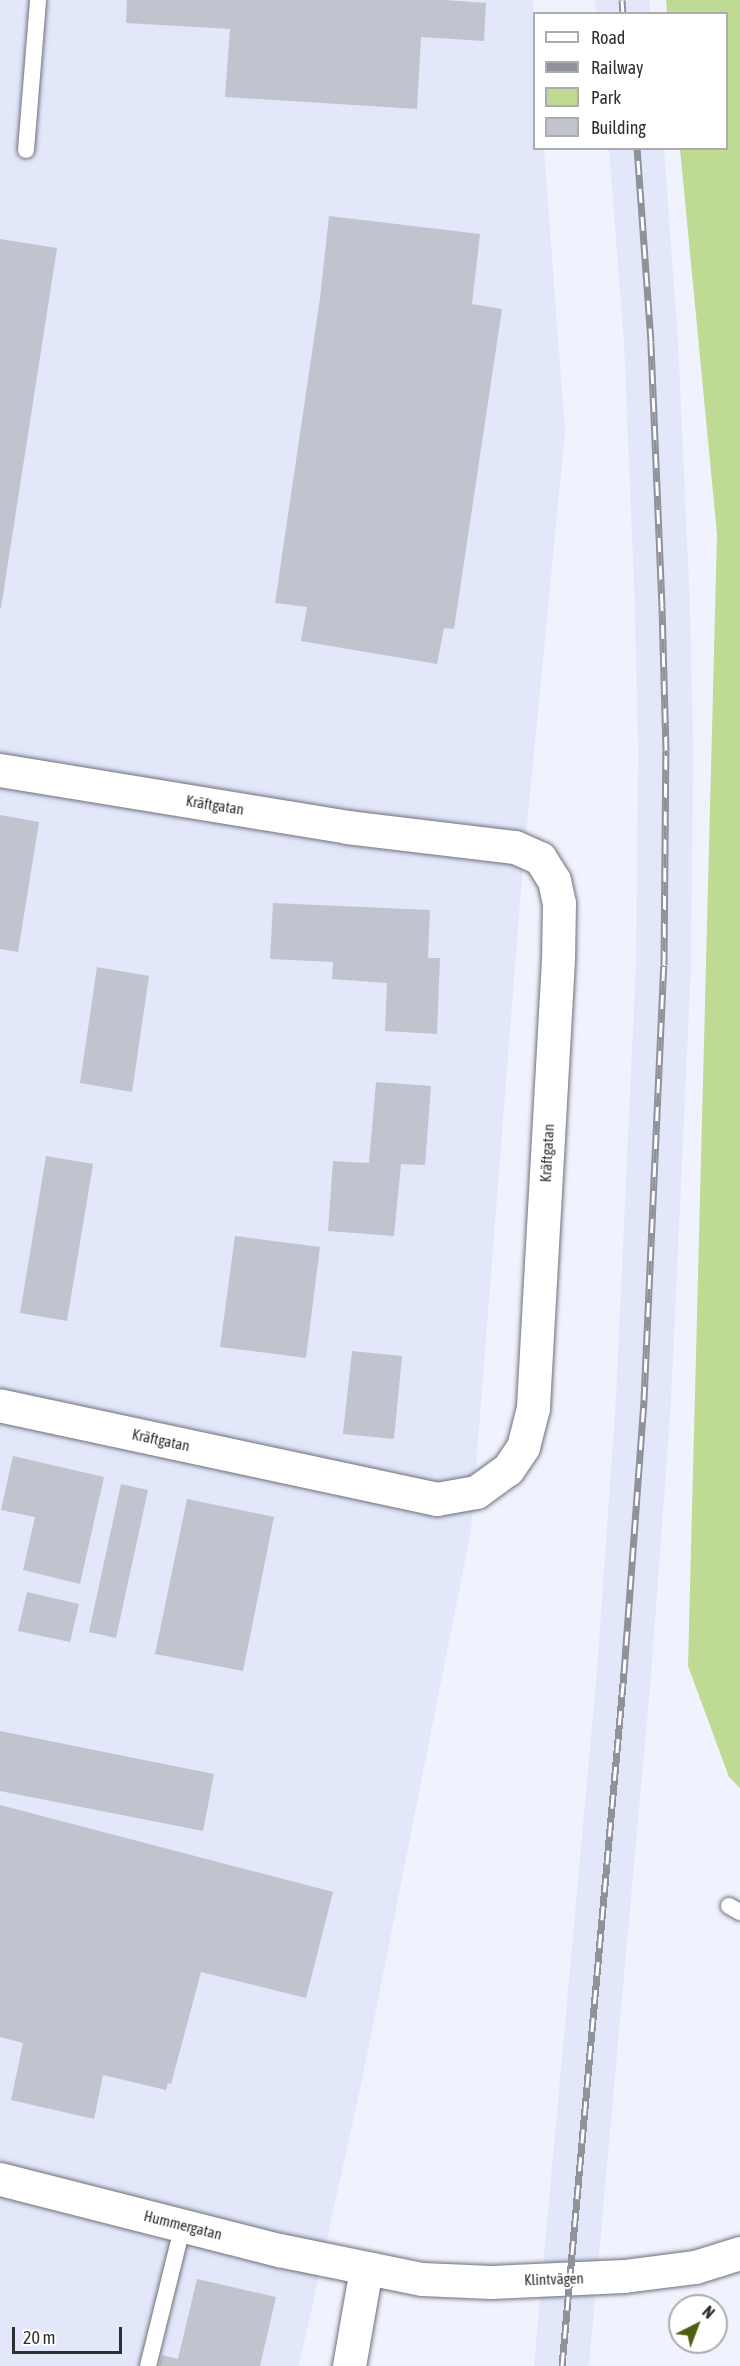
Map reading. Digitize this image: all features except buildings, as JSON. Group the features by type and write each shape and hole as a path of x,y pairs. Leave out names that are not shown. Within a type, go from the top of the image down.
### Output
{"street":[{"name":"Kräftgatan","path":"0,770 347,827 515,847 540,858 554,880 559,914 533,1408 523,1447 508,1469 476,1492 437,1499 0,1405"},
{"name":"Hummergatan","path":"0,2179 366,2270"},
{"name":"Klintvägen","path":"366,2270 422,2278 468,2281 624,2276 695,2267 740,2253"},
{"path":"350,2366 366,2270"}],"lane":[{"path":"26,150 38,0"},
{"path":"148,2366 183,2225"}],"shaded area":[{"path":"0,0 533,0 533,150 544,150 565,432 522,877 471,1531 361,2085 299,2366 0,2366"},
{"path":"594,0 649,0 651,12 596,12"},
{"path":"609,150 664,150 678,341 690,607 693,750 691,965 671,1402 651,1676 589,2366 534,2366 597,1671 616,1398 636,964 638,750 635,608 624,343"}],"green space":[{"path":"666,0 740,0 740,1788 729,1777 688,1666 717,534 680,150 728,150 728,12 667,12"}],"railway":[{"path":"622,0 623,12"},
{"path":"562,2366 624,1673 644,1400 664,965 666,750 662,607 651,342 637,150"}]}
